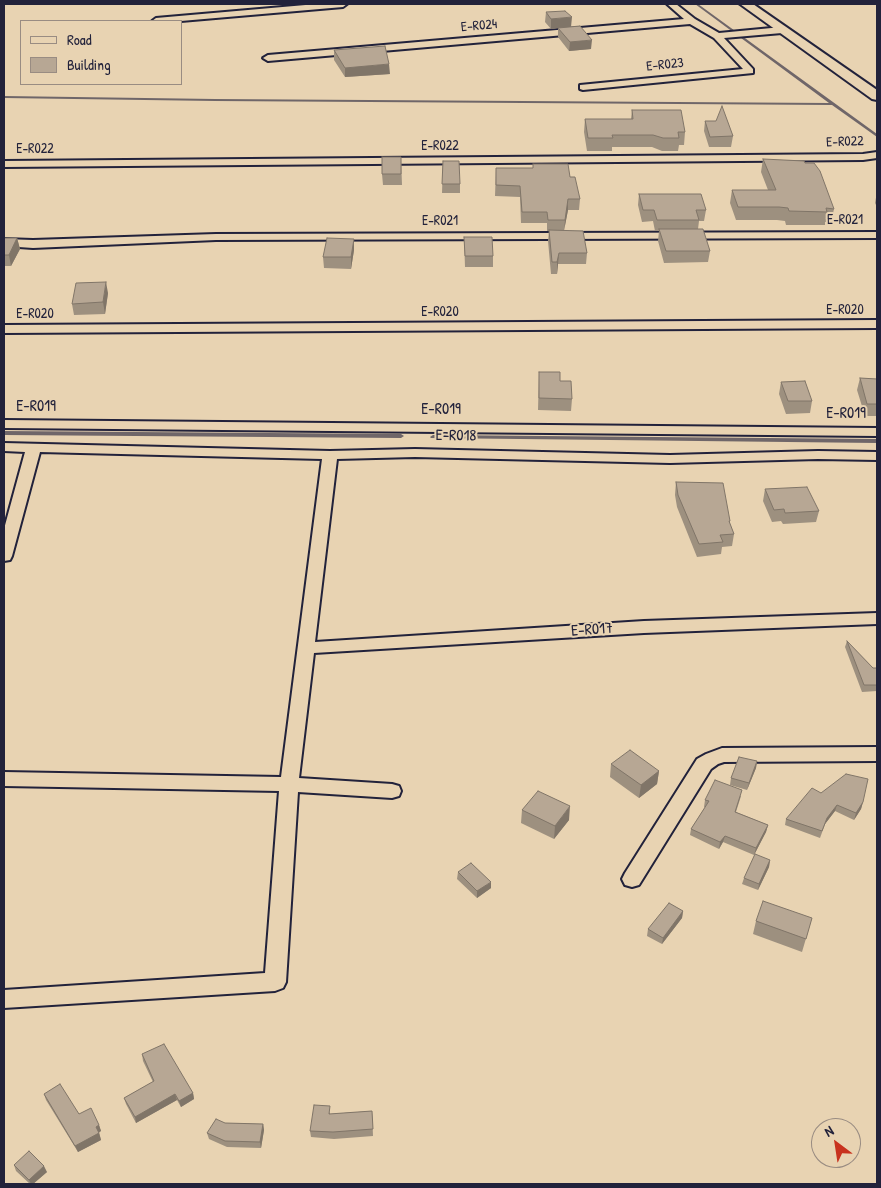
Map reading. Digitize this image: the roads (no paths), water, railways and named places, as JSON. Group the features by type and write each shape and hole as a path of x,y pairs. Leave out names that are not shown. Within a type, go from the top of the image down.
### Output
{"street":[{"path":"167,20 344,4"},
{"path":"671,4 692,21 717,36 782,30"},
{"path":"746,4 877,96"},
{"name":"E-R024","path":"268,58 692,21"},
{"name":"E-R023","path":"584,87 750,70 717,36"},
{"name":"E-R022","path":"4,164 852,157 877,155"},
{"name":"E-R021","path":"4,243 33,244 216,237 877,235"},
{"name":"E-R020","path":"4,329 877,324"},
{"name":"E-R019","path":"4,424 877,432"},
{"path":"415,453 416,427"},
{"name":"E-R018","path":"4,447 330,455 415,453 670,459 818,455 877,456"},
{"path":"4,556 34,447"},
{"path":"4,1000 275,982 289,784 330,455"},
{"name":"E-R017","path":"307,648 644,627 877,619"},
{"path":"632,879 704,764 712,759 722,755 877,754"},
{"path":"4,779 289,784 392,791"}],"waterway":[{"path":"696,4 877,136"},
{"path":"4,97 833,104"},
{"path":"4,433 401,436"},
{"path":"433,437 877,441"}]}
